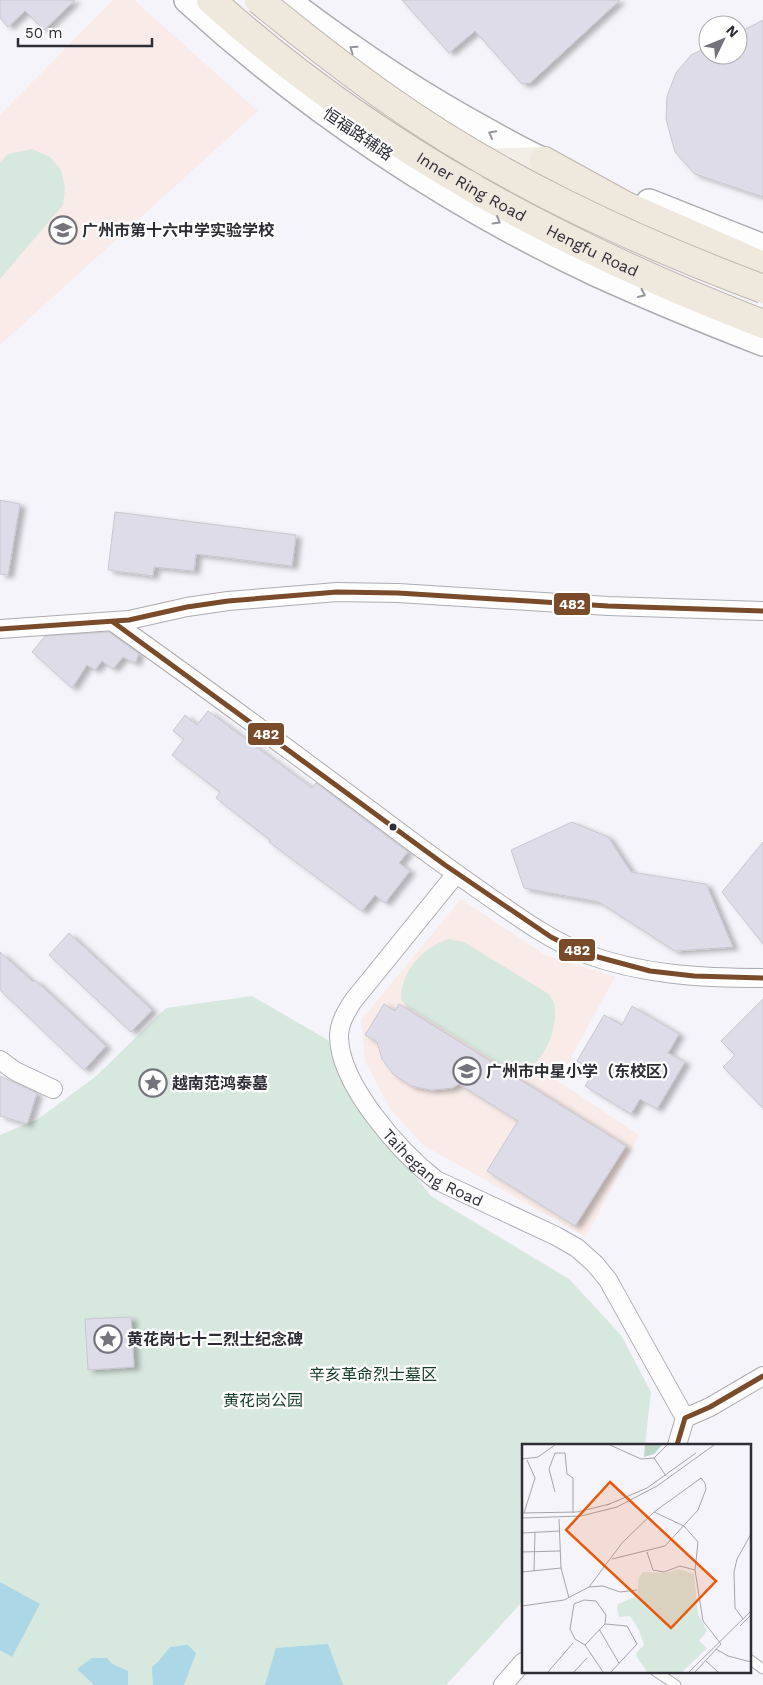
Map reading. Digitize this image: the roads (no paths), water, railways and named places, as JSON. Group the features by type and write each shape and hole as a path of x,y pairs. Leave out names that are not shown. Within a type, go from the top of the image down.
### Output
{"highway":[{"name":"Inner Ring Road","path":"211,0 278,57 354,114 441,171 531,222 603,258 675,290 763,324"},
{"name":"Inner Ring Road","path":"259,0 383,96 458,144 539,190 602,221 763,289"},
{"path":"544,161 624,205 763,266"}],"main road":[{"name":"恒福路辅路","path":"187,0 244,50 297,92 357,134 464,202 594,272 655,300 763,343"},
{"name":"Hengfu Road","path":"215,0 320,84 422,155 462,179 588,246 645,272 763,320"},
{"name":"Hengfu Road","path":"254,0 283,25 388,105 483,163 600,226 763,294"},
{"path":"287,0 385,70 456,114 544,161 763,247"},
{"path":"483,163 544,161"}],"street":[{"path":"0,629 113,622 228,601 337,592 398,593 608,606 763,611"},
{"path":"113,622 228,703 456,874 555,940 601,959 656,973 685,977 763,978"},
{"name":"Taihegang Road","path":"456,874 352,1001 343,1018 339,1035 345,1065 375,1117 423,1170 436,1180 556,1236 577,1248 595,1264 608,1280 685,1418"},
{"path":"0,1060 15,1070 53,1089"},
{"path":"677,1444 685,1418 710,1407 763,1376"},
{"path":"503,1685 522,1663"}],"lane":[{"path":"750,1660 763,1669"},
{"path":"656,1672 676,1685"}],"water":[{"path":"0,1582 40,1604 12,1657 0,1650"},
{"path":"328,1644 343,1685 265,1685 276,1648"},
{"path":"188,1645 196,1653 184,1685 153,1685 152,1667 170,1647"},
{"path":"92,1658 107,1658 112,1664 128,1671 128,1685 94,1685 77,1669"}],"place":[{"name":"广州市第十六中学实验学校","path":"63,230"},
{"name":"广州市中星小学（东校区）","path":"467,1071"},
{"name":"越南范鸿泰墓","path":"153,1083"},
{"name":"黄花岗七十二烈士纪念碑","path":"108,1339"}],"park label":[{"name":"辛亥革命烈士墓区","path":"373,1374"},
{"name":"黄花岗公园","path":"263,1400"}]}
